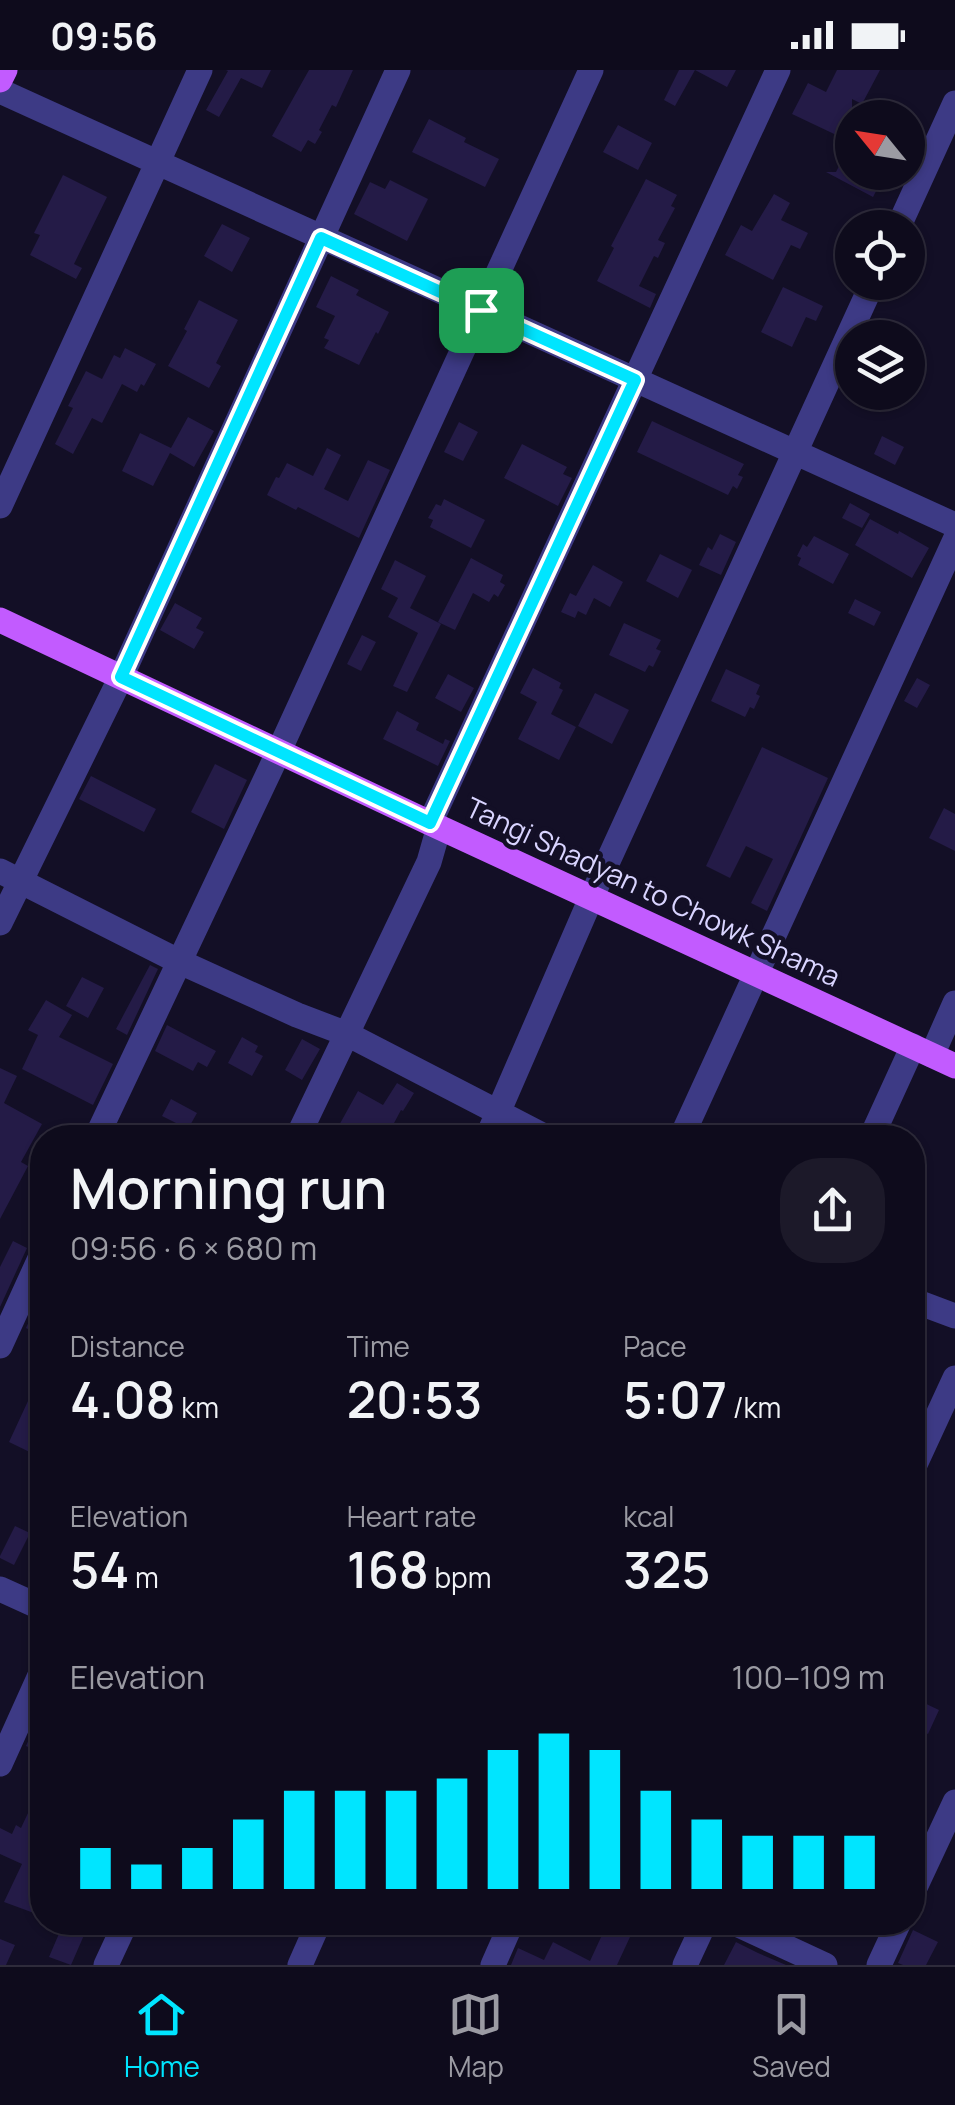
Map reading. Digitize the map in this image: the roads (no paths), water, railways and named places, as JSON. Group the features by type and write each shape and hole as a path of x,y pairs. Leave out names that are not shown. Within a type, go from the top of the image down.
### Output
{"main road":[{"path":"0,80 5,70"},
{"name":"Tangi Shadyan to Chowk Shama","path":"0,620 933,1056"}],"street":[{"path":"0,506 200,70"},
{"path":"0,923 10,875 121,677 398,70"},
{"path":"102,1125 279,751 591,70"},
{"path":"303,1125 429,862 435,825 778,70"},
{"path":"0,91 955,525"},
{"path":"906,210 955,103"},
{"path":"492,1125 592,896 865,300"},
{"path":"687,1125 955,540"},
{"path":"10,875 178,961 347,1034 522,1125"},
{"path":"881,1125 933,1056 955,1003"},
{"path":"0,1346 30,1280"},
{"path":"925,1305 955,1316"},
{"path":"925,1443 955,1378"},
{"path":"0,1588 30,1602"},
{"path":"0,1764 30,1698"},
{"path":"925,1866 955,1802"},
{"path":"106,1965 120,1935"},
{"path":"300,1965 313,1935"},
{"path":"493,1965 506,1935"},
{"path":"685,1965 699,1935"},
{"path":"760,1935 825,1965"},
{"path":"880,1965 893,1935"}]}
